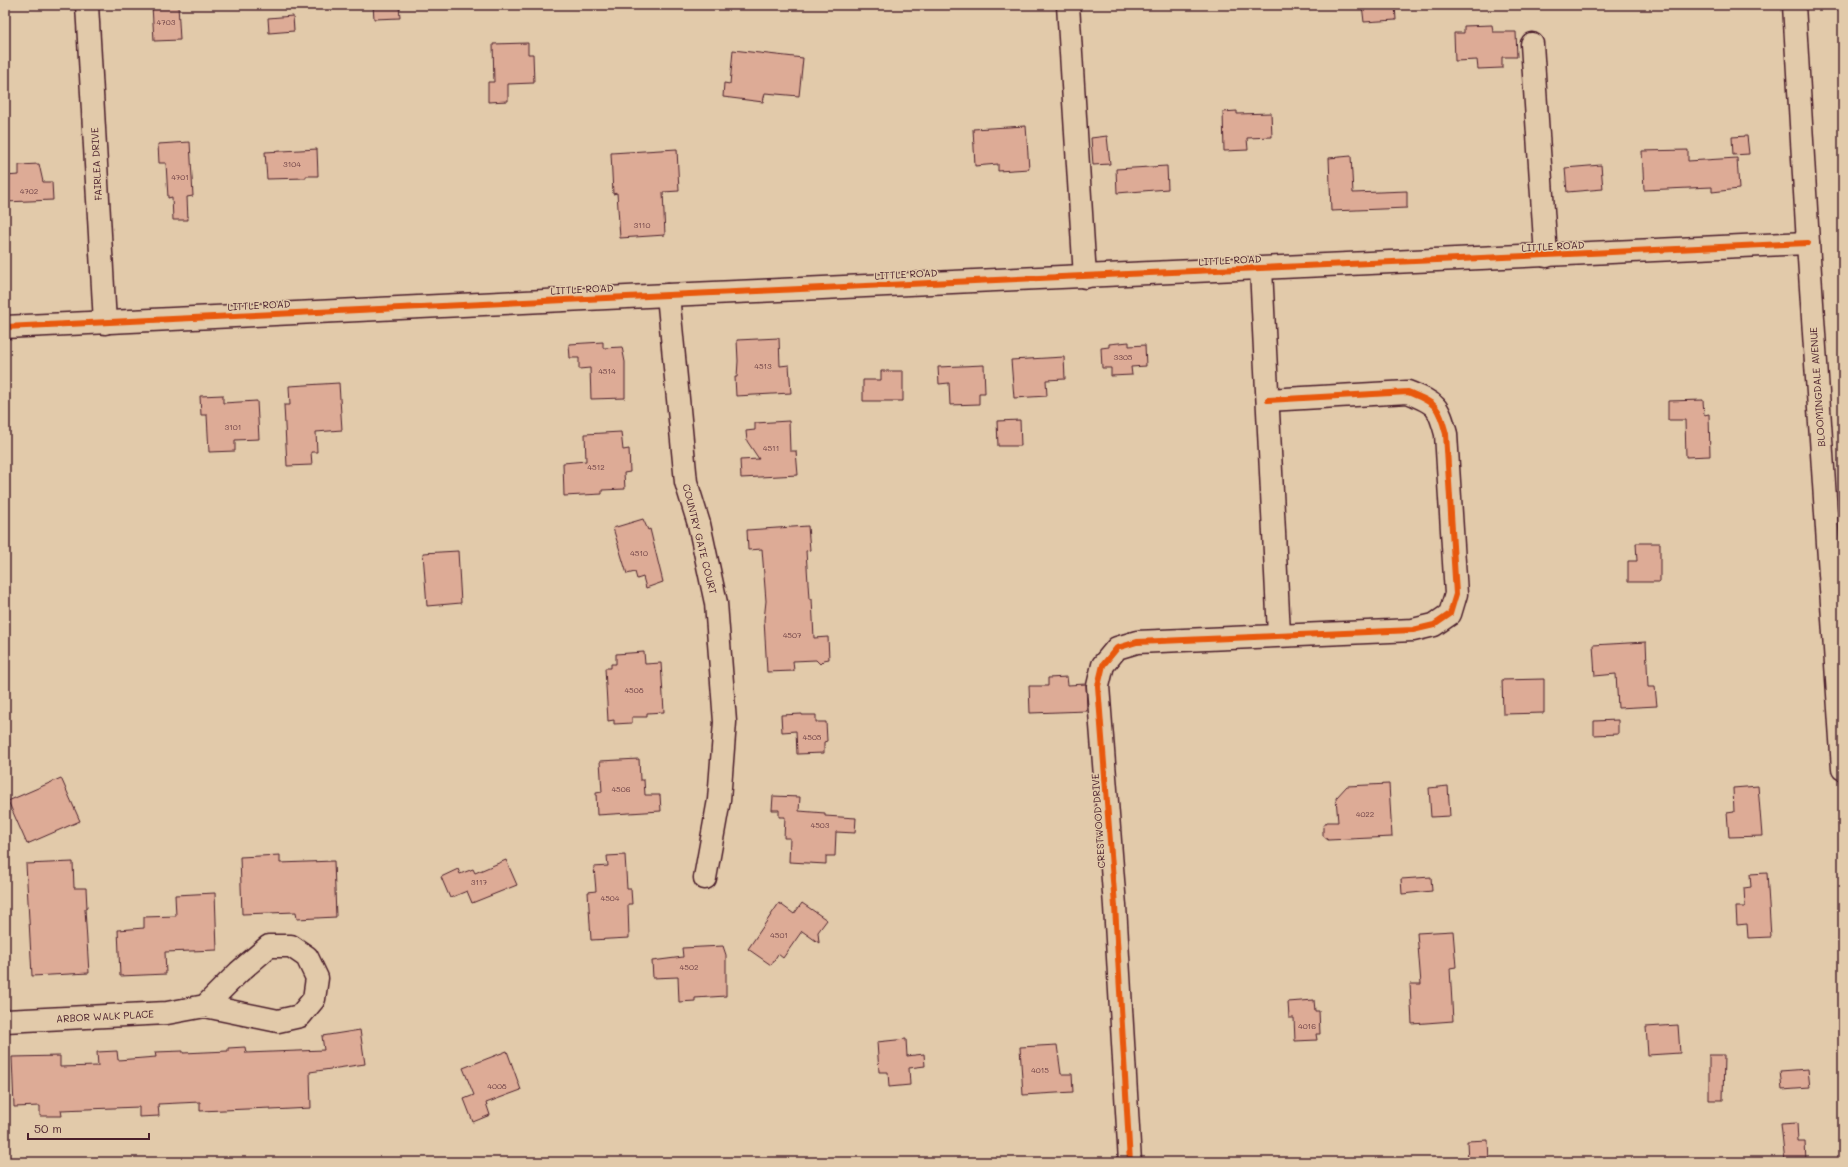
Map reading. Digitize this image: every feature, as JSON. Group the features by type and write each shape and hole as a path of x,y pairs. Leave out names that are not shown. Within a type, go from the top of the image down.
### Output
{"street":[{"name":"FAIRLEA DRIVE","path":"87,5 105,323"},
{"path":"1068,5 1085,276"},
{"name":"BLOOMINGDALE AVENUE","path":"1794,5 1808,243 1842,724 1843,769"},
{"path":"1532,44 1546,256"},
{"name":"LITTLE ROAD","path":"5,327 1808,243"},
{"path":"1261,269 1279,634"},
{"name":"COUNTRY GATE COURT","path":"668,295 686,482 699,524 716,603 725,722 719,800 704,878"},
{"name":"CRESTWOOD DRIVE","path":"1130,1162 1115,906 1098,686 1103,665 1117,648 1137,642 1279,634 1413,630 1434,625 1450,614 1456,594 1446,434 1440,412 1429,401 1408,392 1268,400"},
{"name":"ARBOR WALK PLACE","path":"5,1021 167,1013 205,1006 278,1021 300,1016 314,999 317,978 307,957 291,946 269,946 239,972 205,1006"}],"building":[{"path":"152,5 178,5 180,40 154,41"},
{"path":"373,5 399,5 400,18 374,19"},
{"path":"1362,5 1395,5 1396,20 1364,22"},
{"path":"293,16 294,31 269,33 268,18"},
{"path":"1492,25 1493,32 1516,32 1517,57 1502,57 1502,68 1478,69 1477,60 1455,61 1454,33 1464,33 1464,26"},
{"path":"528,43 528,54 533,54 534,83 508,84 508,101 488,102 488,82 494,82 493,44"},
{"path":"733,50 803,58 799,96 765,93 763,102 723,97 724,83 730,84"},
{"path":"1237,111 1237,114 1271,113 1272,137 1247,138 1248,150 1224,151 1223,112"},
{"path":"1026,126 1029,169 998,171 998,164 975,166 973,129"},
{"path":"1107,136 1110,164 1093,165 1091,138"},
{"path":"1747,136 1749,154 1733,155 1732,137"},
{"path":"190,142 193,196 187,197 188,220 173,220 172,197 168,198 166,163 159,163 158,144"},
{"path":"317,149 318,176 306,176 306,178 267,179 265,152"},
{"path":"677,149 679,191 663,192 665,235 620,238 617,193 613,194 611,153"},
{"path":"1688,150 1688,161 1737,158 1739,189 1712,192 1712,187 1644,190 1642,151"},
{"path":"1351,156 1353,193 1407,191 1407,208 1331,211 1329,158"},
{"path":"39,164 43,182 52,182 53,200 5,202 5,176 19,175 19,165"},
{"path":"1601,165 1603,189 1567,192 1565,168"},
{"path":"1167,166 1168,189 1117,193 1116,169"},
{"path":"779,338 780,366 789,365 791,393 736,396 735,377 737,377 738,361 737,340"},
{"path":"603,342 603,348 622,347 625,362 625,398 591,399 590,368 579,369 579,358 570,358 569,344"},
{"path":"1129,342 1129,346 1145,345 1146,366 1131,367 1132,375 1111,376 1111,368 1102,368 1101,348 1109,347 1109,344"},
{"path":"1064,357 1065,379 1046,380 1047,396 1014,398 1011,360"},
{"path":"984,365 985,393 979,393 979,404 950,405 949,383 939,384 938,367"},
{"path":"881,371 903,371 903,401 863,401 863,380 881,380"},
{"path":"339,383 342,430 316,432 317,452 311,452 312,465 287,466 284,405 290,405 289,386"},
{"path":"223,395 223,403 257,401 259,439 235,440 235,451 209,452 207,415 201,415 200,396"},
{"path":"1703,400 1704,415 1709,414 1710,456 1686,457 1685,420 1668,420 1668,401"},
{"path":"1020,420 1021,446 998,446 997,421"},
{"path":"789,421 790,451 796,451 798,475 741,478 740,460 759,459 747,441 746,431 755,430 755,423"},
{"path":"621,432 623,450 629,449 630,472 624,473 625,489 602,490 602,494 564,496 563,463 586,461 585,434"},
{"path":"643,519 648,530 650,529 663,582 646,588 643,577 637,579 635,572 627,574 613,528"},
{"path":"808,526 810,550 806,551 809,599 812,599 814,638 828,637 829,659 824,660 820,664 816,660 793,661 794,671 767,672 764,620 766,601 762,549 748,550 747,530"},
{"path":"1636,543 1660,543 1660,582 1628,582 1628,561 1637,561"},
{"path":"458,551 461,603 427,606 423,553"},
{"path":"1646,642 1648,687 1655,687 1657,706 1618,708 1616,674 1595,676 1593,645"},
{"path":"644,652 645,664 661,663 664,712 647,713 647,717 632,717 632,723 614,724 614,720 608,721 605,668 611,668 611,664 616,664 616,654"},
{"path":"1067,677 1068,685 1086,684 1087,711 1030,713 1029,686 1048,686 1048,678"},
{"path":"1544,679 1544,713 1503,714 1502,680"},
{"path":"781,715 816,715 816,722 826,722 827,741 824,742 824,753 797,754 796,731 782,732"},
{"path":"1618,720 1618,734 1594,735 1594,721"},
{"path":"639,759 640,780 644,780 645,795 660,795 661,811 597,815 596,793 602,792 600,761"},
{"path":"61,778 80,821 27,844 8,801"},
{"path":"1389,784 1392,837 1328,840 1323,836 1323,827 1327,822 1338,822 1336,798 1347,786"},
{"path":"1448,786 1450,816 1431,817 1429,788"},
{"path":"1758,786 1762,836 1729,837 1727,813 1734,812 1733,788"},
{"path":"773,796 800,797 799,811 825,813 825,816 856,818 855,833 836,832 835,856 826,856 826,864 789,862 790,838 784,838 785,817 779,817 779,810 772,810"},
{"path":"280,855 280,863 334,861 336,917 297,919 296,912 242,914 240,857"},
{"path":"625,855 627,889 631,889 632,904 628,904 629,938 591,940 588,892 596,891 594,867 608,866 607,856"},
{"path":"506,860 517,885 472,903 467,891 450,898 441,877 458,869 460,874 473,869 475,873"},
{"path":"73,862 74,888 86,888 87,908 85,909 89,973 32,976 26,864"},
{"path":"1767,873 1771,937 1748,938 1747,924 1737,925 1736,907 1745,907 1744,888 1751,887 1750,874"},
{"path":"1431,877 1432,891 1402,894 1401,879"},
{"path":"215,893 217,950 165,952 166,974 120,976 118,930 144,928 144,917 176,916 175,895"},
{"path":"779,903 794,914 802,903 827,920 818,932 819,943 802,931 783,958 778,954 771,965 748,949"},
{"path":"1453,931 1456,967 1450,968 1453,1021 1412,1024 1410,984 1421,984 1417,933"},
{"path":"723,946 726,955 726,996 695,998 695,1001 679,1002 678,977 653,978 652,961 683,957 682,948"},
{"path":"1314,1000 1315,1011 1319,1011 1320,1034 1316,1034 1317,1040 1295,1041 1294,1018 1289,1018 1288,1002"},
{"path":"1678,1025 1680,1053 1648,1055 1646,1027"},
{"path":"360,1030 365,1064 310,1072 311,1108 200,1111 200,1102 158,1104 159,1116 139,1117 139,1107 61,1110 62,1116 40,1116 40,1106 14,1107 12,1057 60,1056 60,1067 98,1066 97,1052 117,1051 118,1060 156,1057 155,1052 183,1051 183,1053 228,1051 228,1048 245,1047 246,1053 324,1050 322,1036"},
{"path":"906,1039 907,1056 924,1054 925,1066 909,1068 910,1085 889,1087 888,1072 879,1072 877,1042"},
{"path":"1057,1045 1061,1074 1072,1074 1073,1092 1023,1095 1020,1047"},
{"path":"507,1051 521,1090 486,1103 490,1115 473,1122 464,1099 474,1095 463,1068"},
{"path":"1709,1055 1724,1055 1723,1100 1709,1100"},
{"path":"1808,1069 1810,1088 1782,1090 1780,1071"},
{"path":"1797,1123 1798,1142 1805,1142 1806,1162 1785,1162 1781,1124"},
{"path":"1488,1140 1489,1162 1468,1162 1467,1141"}],"cycle path":[{"path":"5,327 1808,243"},
{"path":"1130,1162 1115,906 1098,686 1103,665 1117,648 1137,642 1413,630 1434,625 1450,614 1456,594 1446,434 1441,416 1434,406 1425,399 1408,392 1268,400"}]}
